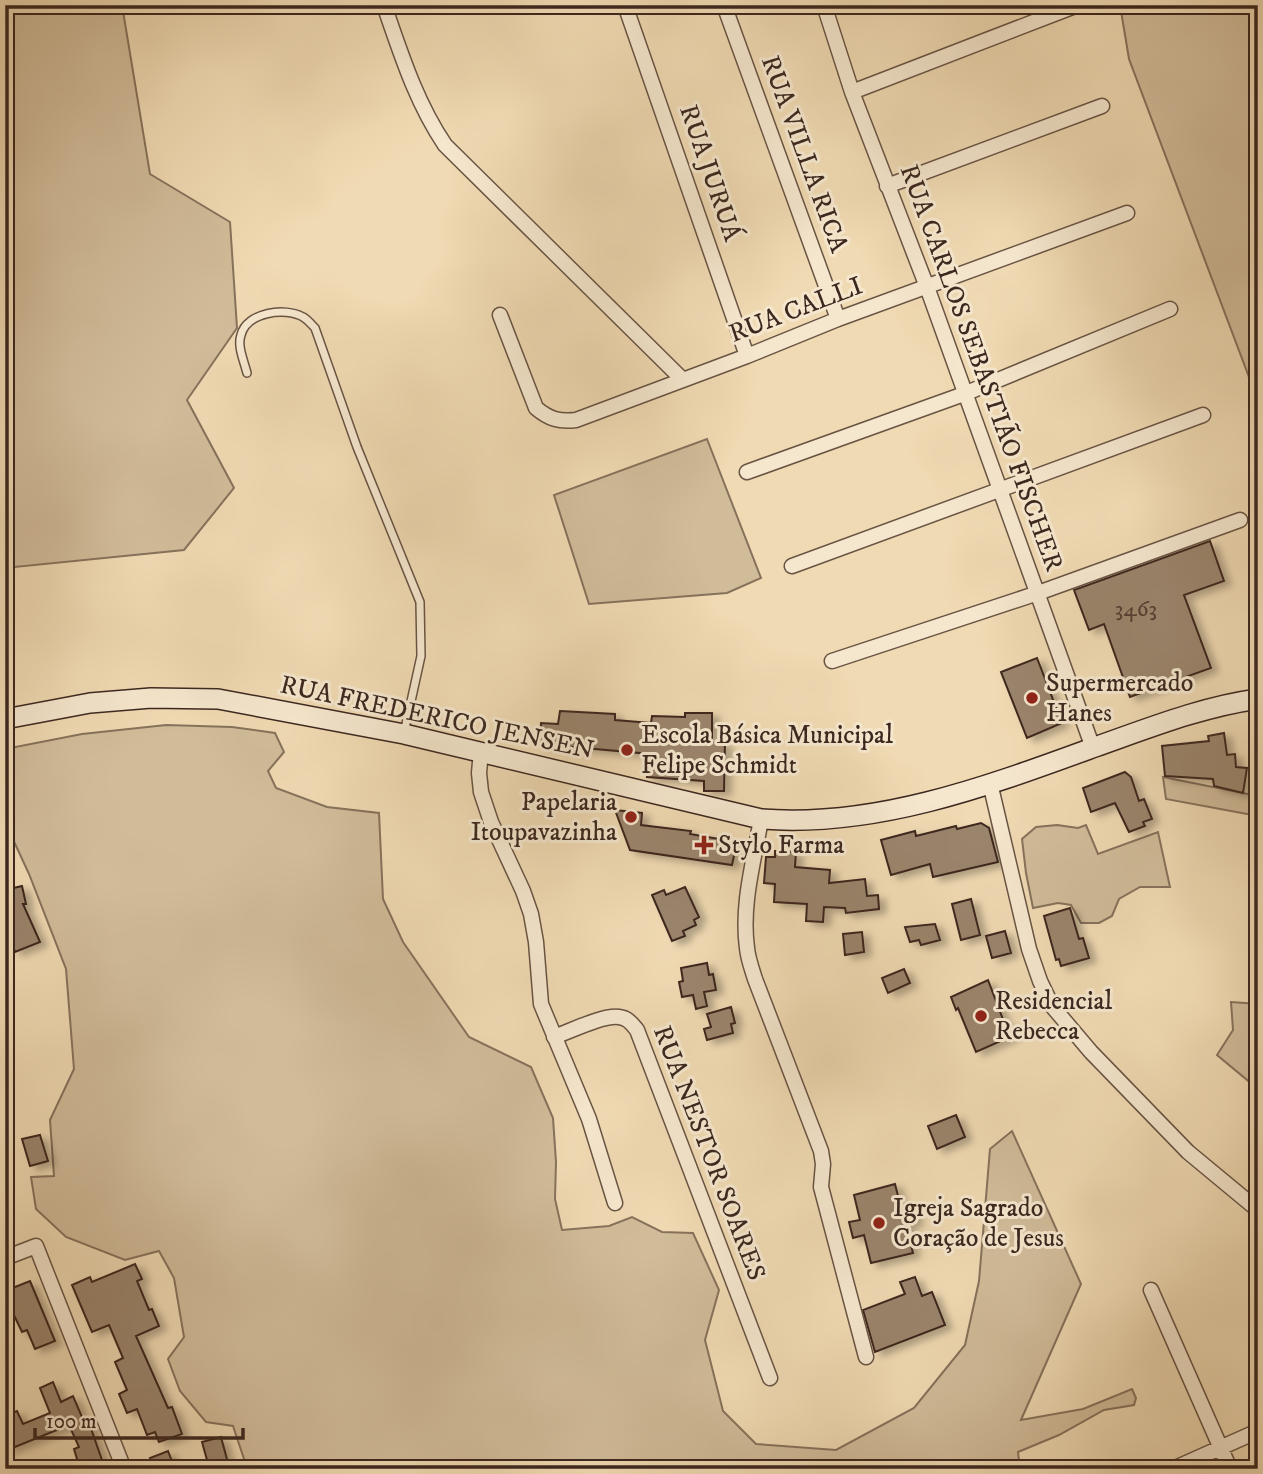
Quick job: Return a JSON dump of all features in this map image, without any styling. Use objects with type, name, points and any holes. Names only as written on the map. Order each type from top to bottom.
[{"type":"main road","name":"RUA FREDERICO JENSEN","points":[[5,719],[90,703],[203,697],[404,734],[761,819],[795,821],[870,815],[914,805],[990,783],[1194,712],[1258,699]]},
{"type":"street","points":[[384,5],[414,89],[428,120],[445,145],[683,380]]},
{"type":"street","name":"RUA JURUÁ","points":[[625,5],[747,356]]},
{"type":"street","name":"RUA VILLA RICA","points":[[724,5],[838,319]]},
{"type":"street","name":"RUA CARLOS SEBASTIÃO FISCHER","points":[[824,5],[852,92],[927,287],[1093,748]]},
{"type":"street","points":[[852,92],[1075,6]]},
{"type":"street","points":[[887,186],[1102,106]]},
{"type":"street","name":"RUA CALLI","points":[[500,315],[536,408],[547,417],[563,422],[576,421],[838,319],[1127,213]]},
{"type":"street","points":[[747,472],[964,394],[1170,309]]},
{"type":"street","points":[[792,566],[1203,415]]},
{"type":"street","points":[[832,661],[1038,593],[1240,520]]},
{"type":"street","points":[[481,751],[481,792],[491,822],[531,914],[541,1004],[589,1119],[615,1203]]},
{"type":"street","points":[[990,783],[1029,949],[1052,1006],[1091,1052],[1188,1152],[1258,1209]]},
{"type":"street","points":[[761,819],[748,897],[745,928],[747,951],[755,979],[821,1151],[821,1187],[866,1357]]},
{"type":"street","name":"RUA NESTOR SOARES","points":[[554,1037],[608,1018],[620,1017],[628,1020],[637,1030],[770,1378]]},
{"type":"street","points":[[5,1258],[36,1246],[124,1469]]},
{"type":"street","points":[[1151,1290],[1230,1469]]},
{"type":"street","points":[[1173,1469],[1258,1432]]},
{"type":"lane","points":[[247,373],[240,348],[241,334],[250,322],[271,311],[302,316],[315,328],[357,447],[420,602],[421,656],[404,734]]},
{"type":"shaded area","points":[[5,5],[122,5],[150,174],[230,222],[237,328],[187,400],[234,488],[184,550],[5,568]]},
{"type":"shaded area","points":[[1120,5],[1258,5],[1258,401],[1129,59]]},
{"type":"shaded area","points":[[707,439],[761,578],[727,593],[589,604],[554,495]]},
{"type":"shaded area","points":[[166,725],[232,727],[275,733],[284,752],[268,771],[276,788],[327,807],[379,813],[383,899],[403,942],[469,1037],[531,1067],[553,1118],[555,1199],[562,1230],[609,1226],[632,1217],[662,1232],[693,1233],[719,1290],[705,1340],[723,1411],[756,1444],[836,1450],[914,1408],[965,1345],[979,1281],[990,1149],[1012,1131],[1081,1284],[1021,1420],[1083,1409],[1132,1389],[1136,1398],[1134,1405],[1104,1410],[1059,1435],[1018,1452],[1020,1469],[253,1469],[244,1459],[233,1426],[206,1422],[180,1391],[168,1359],[184,1337],[174,1278],[159,1251],[125,1260],[66,1237],[36,1209],[31,1177],[54,1176],[50,1120],[74,1069],[66,969],[29,874],[5,822],[5,749],[82,734]]},
{"type":"shaded area","points":[[1163,777],[1258,796],[1258,816],[1166,799]]},
{"type":"shaded area","points":[[1057,825],[1078,828],[1086,825],[1098,854],[1158,832],[1170,887],[1140,887],[1119,899],[1112,916],[1099,923],[1081,923],[1071,905],[1058,903],[1033,908],[1022,839],[1036,827]]},
{"type":"shaded area","points":[[1231,1002],[1258,1004],[1258,1089],[1217,1055],[1233,1030]]},
{"type":"building","points":[[1210,541],[1224,581],[1184,595],[1211,668],[1130,697],[1104,624],[1089,630],[1074,590]]},
{"type":"building","name":"Supermercado Hanes","points":[[1037,658],[1062,723],[1027,738],[1001,672]]},
{"type":"building","name":"Escola Básica Municipal Felipe Schmidt","points":[[560,711],[615,714],[615,720],[651,723],[652,716],[685,717],[685,713],[712,713],[712,742],[725,742],[724,791],[704,791],[704,781],[647,777],[650,754],[540,744],[541,723],[558,724]]},
{"type":"building","points":[[1224,733],[1227,755],[1235,754],[1236,767],[1247,768],[1243,793],[1214,786],[1213,779],[1165,776],[1162,746],[1209,741],[1208,736]]},
{"type":"building","points":[[1125,772],[1131,777],[1139,801],[1144,799],[1152,819],[1143,822],[1145,826],[1129,832],[1115,803],[1091,812],[1083,788]]},
{"type":"building","points":[[615,810],[642,813],[641,825],[691,831],[690,834],[737,842],[732,865],[630,850]]},
{"type":"building","points":[[981,823],[989,828],[998,862],[933,877],[930,864],[891,875],[881,840],[915,831],[916,836]]},
{"type":"building","points":[[775,851],[796,852],[795,867],[830,870],[829,883],[865,879],[867,896],[878,895],[879,909],[846,913],[845,908],[824,907],[823,922],[806,921],[807,904],[774,902],[775,884],[764,883],[766,857],[775,857]]},
{"type":"building","points":[[22,886],[26,904],[23,904],[40,942],[15,952],[5,929],[5,890]]},
{"type":"building","points":[[685,887],[699,917],[694,920],[696,925],[683,931],[685,936],[672,941],[652,895],[664,890],[666,895]]},
{"type":"building","points":[[971,899],[980,935],[961,940],[952,904]]},
{"type":"building","points":[[1070,908],[1079,939],[1083,938],[1089,958],[1061,966],[1059,959],[1056,960],[1044,916]]},
{"type":"building","points":[[935,924],[940,940],[921,945],[919,940],[910,942],[905,927]]},
{"type":"building","points":[[1005,931],[1011,953],[992,958],[986,936]]},
{"type":"building","points":[[862,932],[864,952],[845,955],[843,934]]},
{"type":"building","points":[[707,963],[709,975],[713,974],[716,990],[704,992],[707,1006],[696,1009],[693,995],[682,997],[679,982],[683,981],[681,968]]},
{"type":"building","points":[[904,969],[910,983],[888,993],[882,978]]},
{"type":"building","name":"Residencial Rebecca","points":[[988,980],[1012,1036],[976,1052],[951,997]]},
{"type":"building","points":[[731,1007],[735,1023],[731,1024],[733,1033],[707,1040],[704,1029],[711,1027],[707,1014]]},
{"type":"building","points":[[956,1115],[965,1137],[937,1149],[928,1126]]},
{"type":"building","points":[[40,1135],[48,1161],[30,1166],[22,1139]]},
{"type":"building","name":"Igreja Sagrado Coração de Jesus","points":[[895,1184],[901,1208],[912,1206],[916,1222],[906,1224],[913,1253],[871,1263],[864,1235],[853,1238],[849,1222],[860,1220],[854,1195]]},
{"type":"building","points":[[135,1264],[142,1279],[137,1281],[159,1326],[136,1336],[168,1408],[172,1407],[182,1434],[159,1442],[155,1432],[147,1435],[137,1409],[127,1413],[119,1394],[127,1390],[115,1362],[123,1358],[109,1325],[92,1332],[72,1285],[90,1277],[92,1282]]},
{"type":"building","points":[[915,1277],[922,1296],[932,1292],[945,1325],[875,1352],[863,1310],[905,1294],[900,1282]]},
{"type":"building","points":[[30,1281],[55,1341],[35,1349],[27,1330],[22,1332],[12,1311],[5,1314],[5,1291]]},
{"type":"building","points":[[53,1382],[61,1402],[73,1396],[84,1422],[88,1420],[103,1463],[99,1464],[101,1469],[80,1469],[74,1449],[79,1447],[69,1425],[5,1451],[5,1416],[17,1411],[23,1424],[50,1413],[40,1388]]},
{"type":"building","points":[[221,1437],[228,1463],[209,1467],[202,1442]]},
{"type":"building","points":[[168,1451],[175,1469],[155,1469],[150,1458]]},
{"type":"place","name":"Supermercado Hanes","points":[[1032,698]]},
{"type":"place","name":"Escola Básica Municipal Felipe Schmidt","points":[[627,750]]},
{"type":"place","name":"Papelaria Itoupavazinha","points":[[631,817]]},
{"type":"place","name":"Stylo Farma","points":[[704,845]]},
{"type":"place","name":"Residencial Rebecca","points":[[981,1016]]},
{"type":"place","name":"Igreja Sagrado Coração de Jesus","points":[[879,1223]]}]
